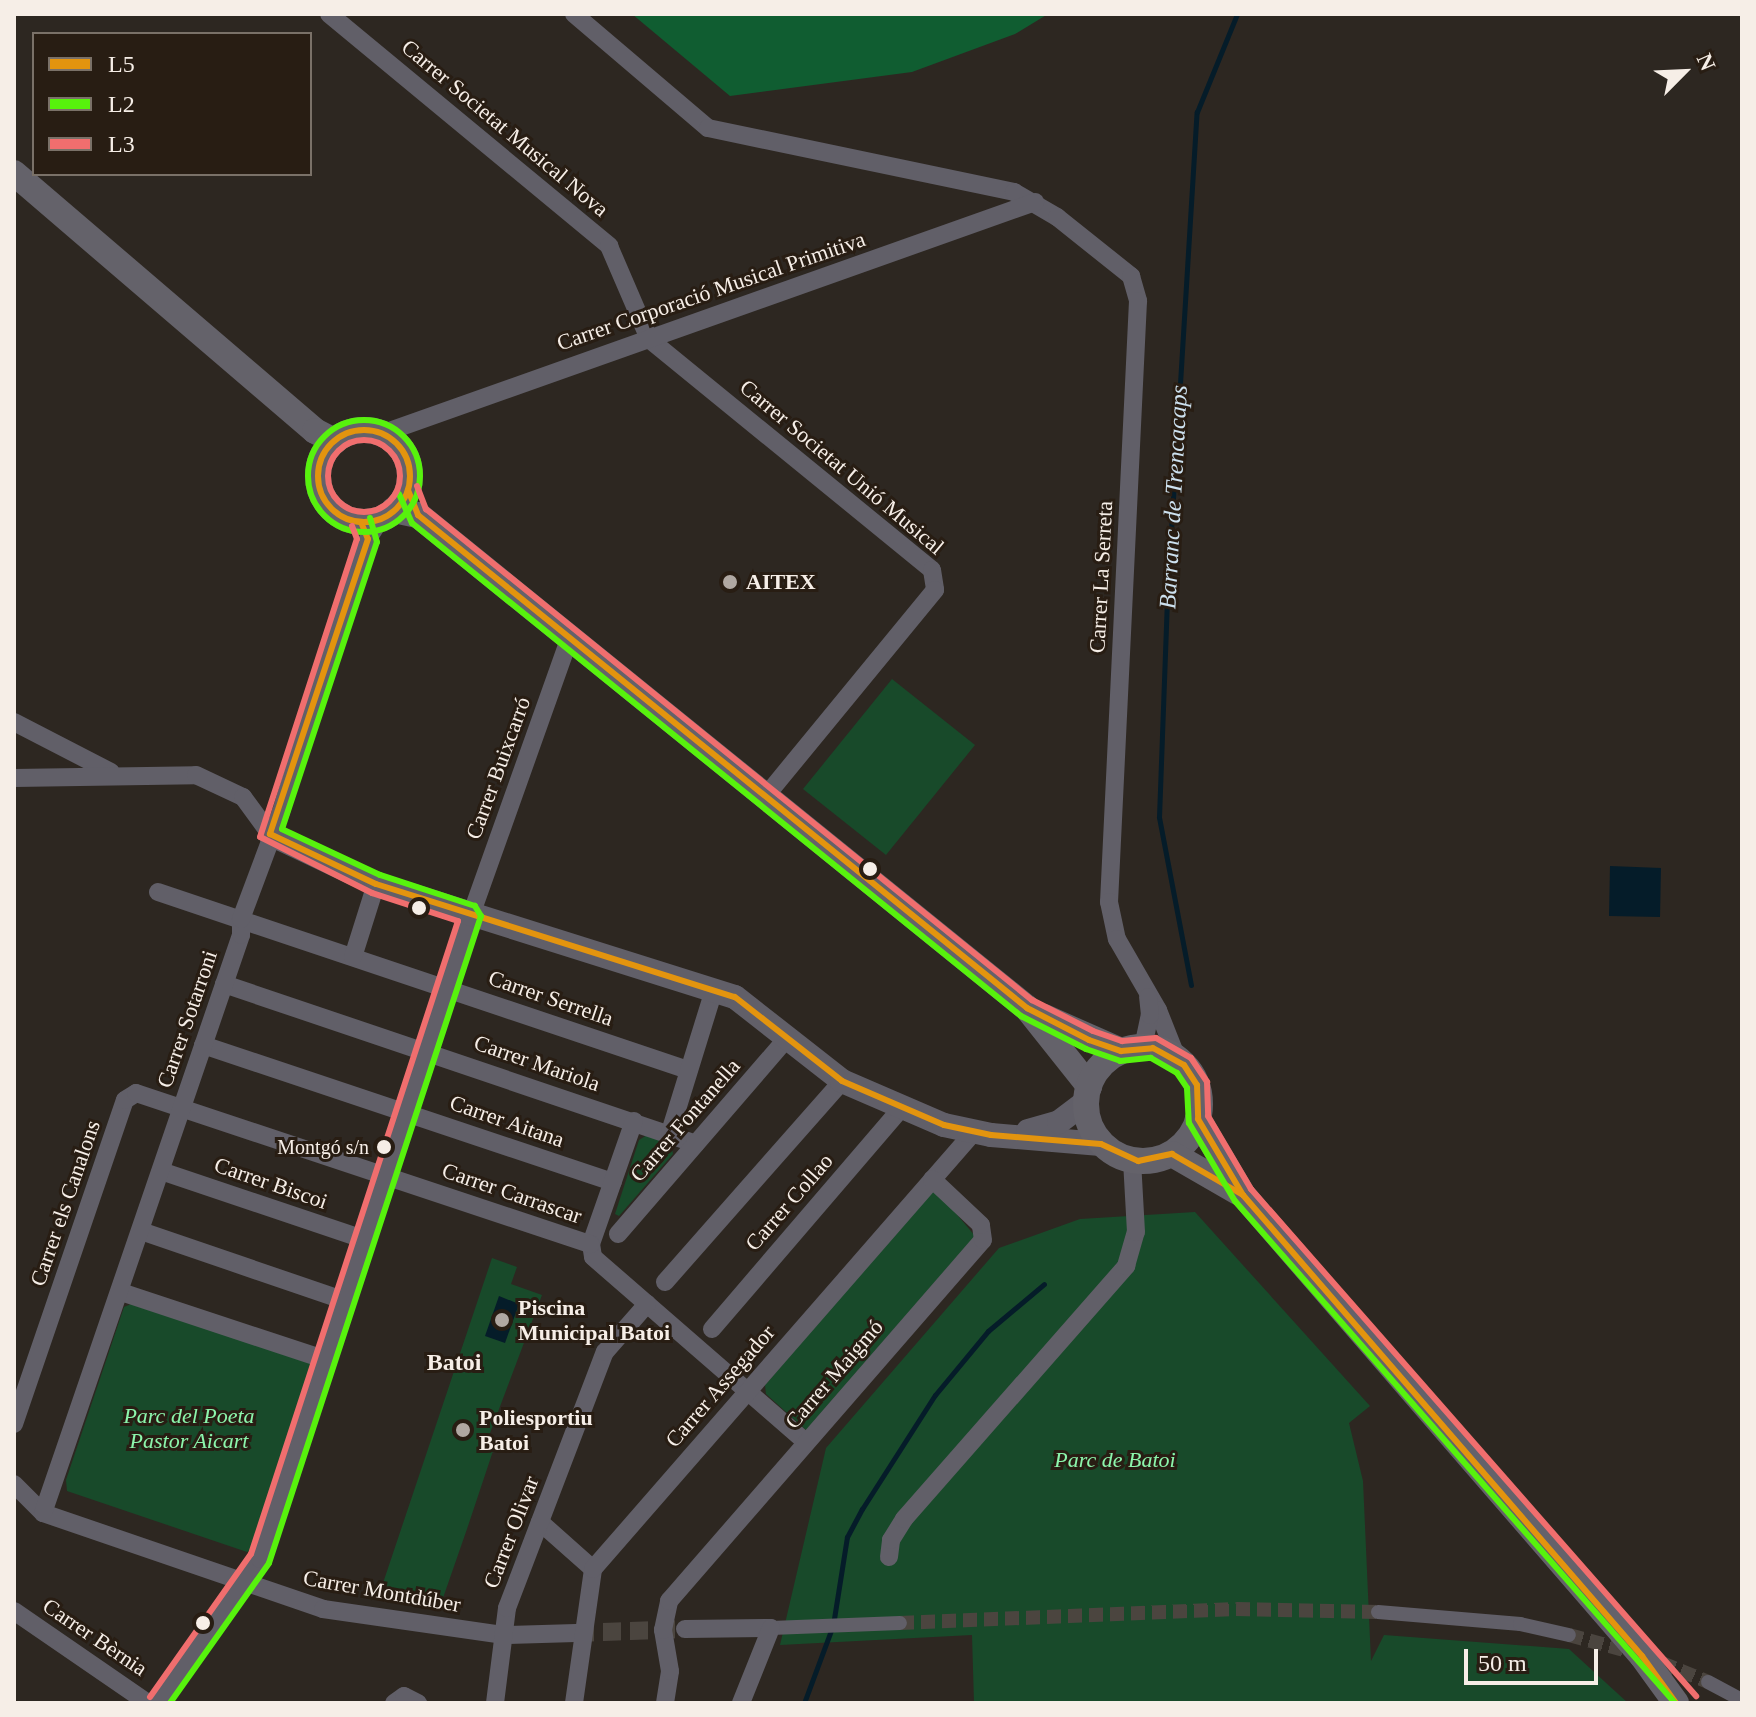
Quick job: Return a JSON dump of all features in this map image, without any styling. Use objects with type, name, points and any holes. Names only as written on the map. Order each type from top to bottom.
[{"type":"main road","points":[[14,173],[324,443]]},
{"type":"main road","points":[[324,443],[358,431],[395,436],[410,475],[388,516]]},
{"type":"main road","points":[[324,443],[318,470],[324,499],[346,519],[388,516],[570,637],[1027,1008],[1087,1094],[1091,1129],[1101,1144],[1132,1161],[1172,1154],[1243,1195]]},
{"type":"main road","points":[[1027,1008],[1132,1049],[1177,1058],[1197,1085],[1198,1119],[1243,1195],[1642,1656],[1688,1703]]},
{"type":"main road","points":[[1087,1094],[1097,1070],[1132,1049]]},
{"type":"main road","points":[[1172,1154],[1198,1119]]},
{"type":"main road","points":[[1642,1656],[1676,1703]]},
{"type":"street","name":"Carrer Societat Musical Nova","points":[[329,14],[609,246],[649,339]]},
{"type":"street","points":[[574,14],[708,128],[1014,192],[1035,202]]},
{"type":"street","name":"Carrer Corporació Musical Primitiva","points":[[395,436],[649,339],[1035,202]]},
{"type":"street","name":"Carrer La Serreta","points":[[1035,202],[1131,276],[1137,288],[1109,902],[1117,939],[1177,1058]]},
{"type":"street","name":"Carrer Societat Unió Musical","points":[[649,339],[937,580],[935,590],[766,796]]},
{"type":"street","name":"Carrer Sotarroni","points":[[43,1513],[241,935],[241,919],[270,834],[388,516]]},
{"type":"street","name":"Carrer Buixcarró","points":[[158,1703],[260,1559],[429,1052],[471,915],[570,637]]},
{"type":"street","points":[[14,722],[117,775]]},
{"type":"street","points":[[14,778],[184,774],[224,785],[243,797],[270,834],[376,884],[742,1001],[842,1081],[966,1140],[1016,1134],[1059,1122],[1087,1094]]},
{"type":"street","points":[[353,957],[376,884]]},
{"type":"street","name":"Carrer Serrella","points":[[158,892],[688,1070]]},
{"type":"street","name":"Carrer Mariola","points":[[224,984],[670,1132],[696,1144]]},
{"type":"street","points":[[670,1132],[714,990]]},
{"type":"street","name":"Carrer La Serreta","points":[[1132,1049],[1150,1015],[1147,995]]},
{"type":"street","name":"Carrer Fontanella","points":[[618,1234],[788,1037]]},
{"type":"street","name":"Carrer Aitana","points":[[203,1045],[613,1182]]},
{"type":"street","points":[[665,1282],[842,1081]]},
{"type":"street","name":"Carrer els Canalons","points":[[14,1424],[125,1100],[140,1093],[182,1109]]},
{"type":"street","name":"Carrer Collao","points":[[712,1329],[902,1107]]},
{"type":"street","name":"Carrer Carrascar","points":[[182,1109],[591,1244],[593,1257],[806,1442]]},
{"type":"street","name":"Carrer Fontanella","points":[[591,1244],[634,1121]]},
{"type":"street","points":[[1016,1134],[1101,1144]]},
{"type":"street","name":"Carrer Assegador","points":[[593,1569],[966,1140]]},
{"type":"street","points":[[889,1557],[891,1540],[904,1519],[1126,1266],[1136,1232],[1132,1161]]},
{"type":"street","name":"Carrer Biscoi","points":[[161,1171],[366,1240]]},
{"type":"street","name":"Carrer Maigmó","points":[[665,1703],[670,1679],[663,1630],[667,1605],[983,1240],[981,1225],[932,1179]]},
{"type":"street","points":[[141,1231],[346,1301]]},
{"type":"street","points":[[121,1292],[327,1360]]},
{"type":"street","name":"Carrer Olivar","points":[[495,1703],[503,1621],[540,1522],[605,1352],[647,1304]]},
{"type":"street","name":"Carrer Montdúber","points":[[17,1496],[43,1513],[244,1585],[323,1609],[504,1635],[576,1633]]},
{"type":"street","points":[[540,1522],[593,1569],[574,1703]]},
{"type":"street","name":"Carrer Bèrnia","points":[[14,1611],[148,1703]]},
{"type":"street","points":[[1378,1612],[1520,1624],[1569,1635]]},
{"type":"street","points":[[685,1629],[900,1623]]},
{"type":"street","points":[[741,1703],[771,1628]]},
{"type":"street","points":[[1708,1682],[1742,1700]]},
{"type":"street","points":[[396,1700],[411,1697],[418,1703]]},
{"type":"green space","points":[[632,14],[1048,14],[1015,34],[912,72],[730,96]]},
{"type":"green space","points":[[892,679],[975,745],[886,855],[803,789]]},
{"type":"green space","points":[[647,1135],[671,1144],[673,1154],[619,1216],[615,1214],[639,1140]]},
{"type":"green space","points":[[931,1192],[938,1192],[975,1236],[806,1430],[766,1394],[765,1385]]},
{"type":"green space","name":"Parc de Batoi","points":[[1195,1212],[1370,1406],[1349,1423],[1363,1481],[1371,1661],[1384,1635],[1569,1649],[1628,1703],[974,1703],[972,1635],[780,1645],[826,1448],[999,1248],[1080,1219]]},
{"type":"green space","name":"Poliesportiu Batoi","points":[[492,1258],[517,1267],[511,1284],[542,1295],[487,1441],[495,1445],[467,1529],[443,1598],[382,1586]]},
{"type":"green space","name":"Parc del Poeta Pastor Aicart","points":[[131,1304],[312,1363],[314,1369],[254,1548],[247,1552],[67,1491],[66,1480],[124,1307]]},
{"type":"water","points":[[1610,866],[1661,868],[1660,917],[1609,916]]},
{"type":"water","name":"Piscina Municipal Batoi","points":[[499,1296],[519,1304],[505,1343],[485,1336]]},
{"type":"waterway","name":"Barranc de Trencacaps","points":[[1191,985],[1159,817],[1167,596],[1197,112],[1237,14]]},
{"type":"waterway","name":"Barranc de Trencacaps","points":[[804,1703],[833,1625],[847,1537],[862,1509],[935,1395],[988,1331],[1044,1284]]},
{"type":"tunnel","points":[[900,1623],[1236,1609],[1378,1612]]},
{"type":"tunnel","points":[[576,1633],[685,1629]]},
{"type":"tunnel","points":[[1569,1635],[1642,1655],[1708,1682]]},
{"type":"transit line","name":"L2","points":[[364,420],[385,425],[403,437],[415,455],[420,476],[415,497],[403,515],[385,527],[364,532],[343,527],[325,515],[313,497],[308,476],[313,455],[325,437],[343,425],[364,420]]},
{"type":"transit line","name":"L5","points":[[364,430],[381,434],[396,444],[406,459],[410,476],[406,493],[396,508],[381,518],[364,522],[347,518],[332,508],[322,493],[318,476],[322,459],[332,444],[347,434],[364,430]]},
{"type":"transit line","name":"L3","points":[[364,440],[384,446],[394,456],[400,476],[394,496],[384,506],[364,512],[344,506],[334,496],[328,476],[334,456],[344,446],[364,440]]},
{"type":"transit line","name":"L3","points":[[417,486],[426,509],[1032,1000],[1093,1031],[1122,1041],[1156,1038],[1191,1058],[1207,1082],[1208,1116],[1251,1189],[1696,1696]]},
{"type":"transit line","name":"L5","points":[[408,490],[418,515],[1027,1008],[1089,1040],[1121,1051],[1153,1048],[1184,1065],[1197,1085],[1198,1119],[1243,1195],[1642,1656],[1676,1703]]},
{"type":"transit line","name":"L2","points":[[399,494],[412,523],[1021,1016],[1086,1049],[1120,1061],[1151,1058],[1177,1073],[1187,1088],[1189,1123],[1235,1201],[1675,1703]]},
{"type":"transit line","name":"L2","points":[[170,1703],[269,1563],[481,916],[475,906],[380,875],[282,829],[377,542],[370,518]]},
{"type":"transit line","name":"L5","points":[[361,522],[368,539],[270,834],[376,884],[735,997],[842,1081],[944,1125],[991,1135],[1101,1144],[1138,1161],[1172,1154],[1243,1195]]},
{"type":"transit line","name":"L3","points":[[150,1697],[251,1554],[458,921],[372,893],[260,837],[357,539],[352,526]]},
{"type":"place","name":"AITEX","points":[[730,582]]},
{"type":"place","name":"Montgó s/n","points":[[384,1147]]},
{"type":"place","name":"Piscina Municipal Batoi","points":[[502,1320]]},
{"type":"place","name":"Poliesportiu Batoi","points":[[463,1430]]},
{"type":"district","name":"Batoi","points":[[454,1363]]}]
